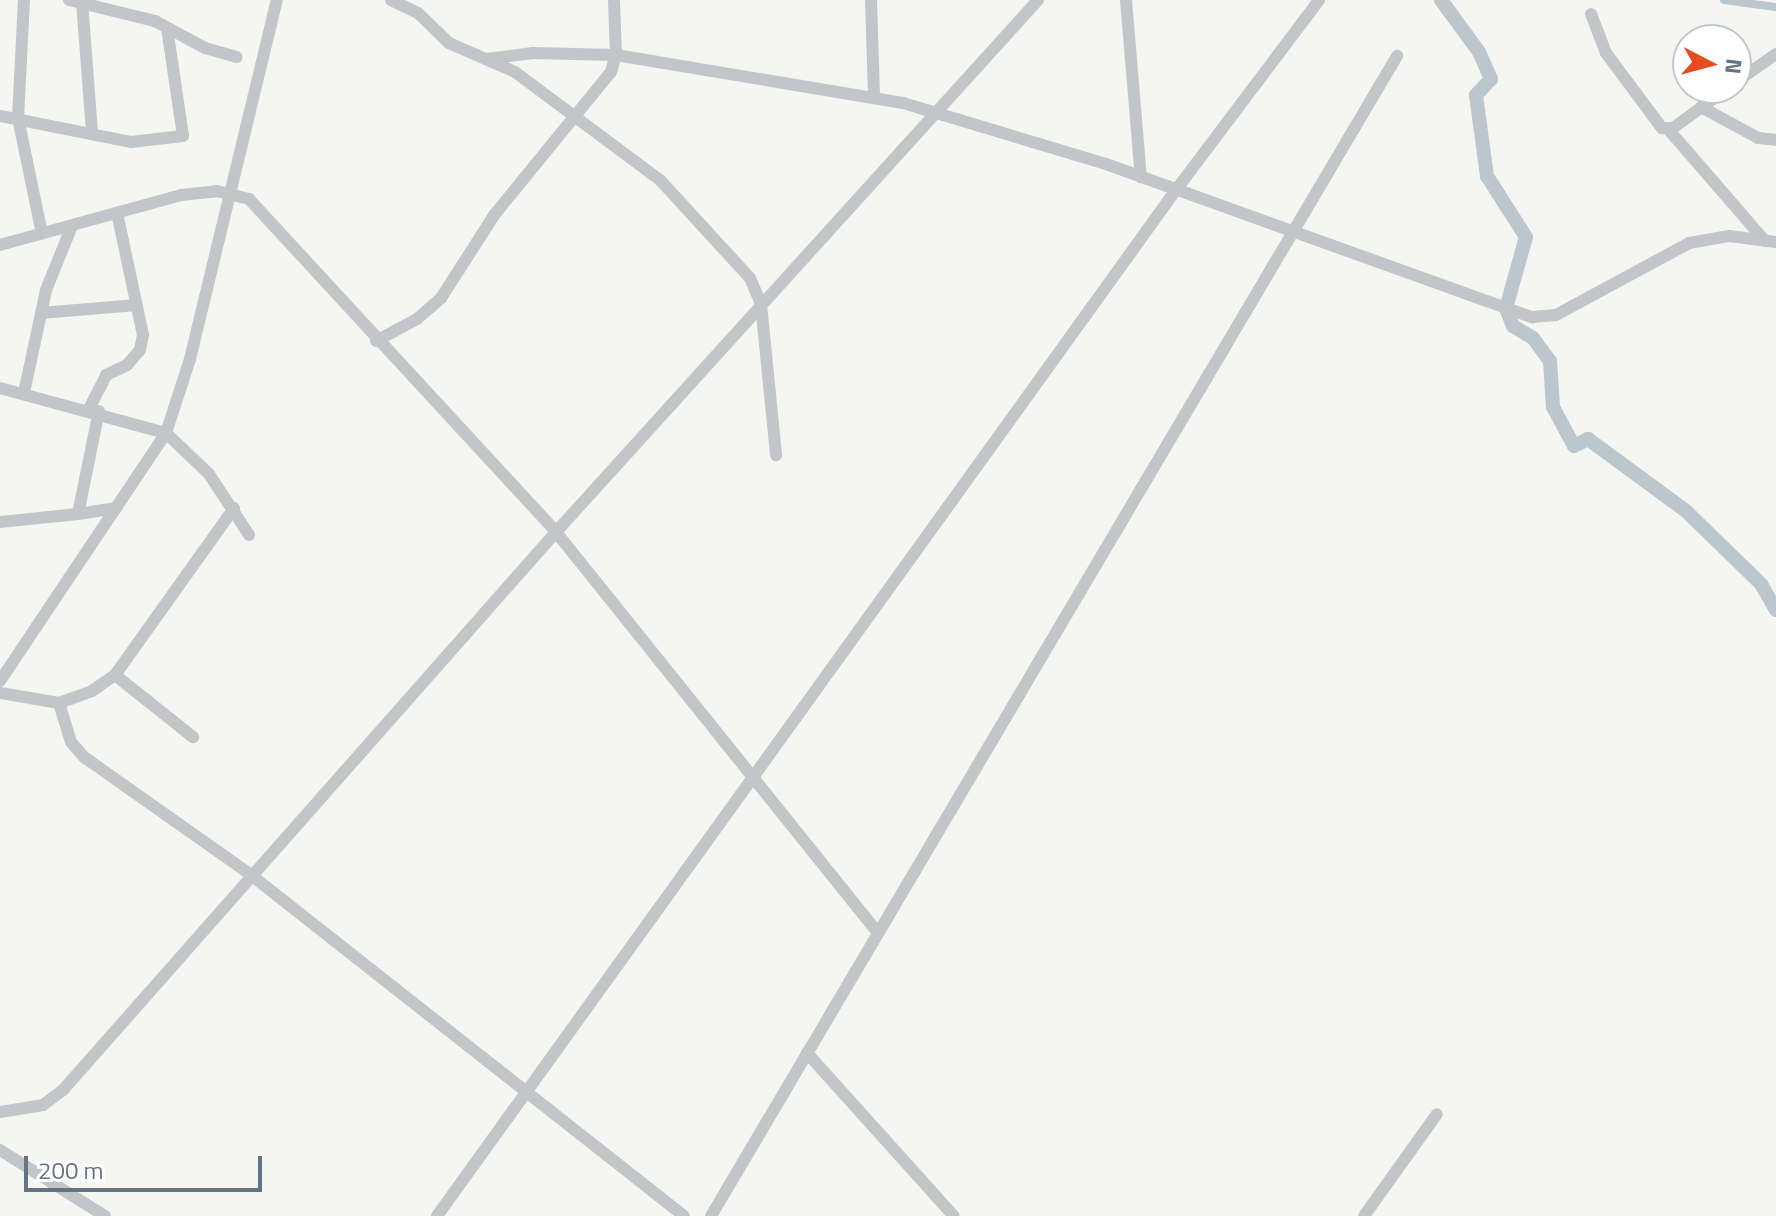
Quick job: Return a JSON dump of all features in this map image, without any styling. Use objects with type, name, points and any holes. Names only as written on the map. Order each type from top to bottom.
[{"type":"street","points":[[24,0],[18,118],[42,234]]},
{"type":"street","points":[[0,681],[166,433],[190,359],[277,0]]},
{"type":"street","points":[[391,0],[418,13],[449,43],[515,72],[661,181],[750,278],[761,304],[776,455]]},
{"type":"street","points":[[376,341],[417,319],[441,298],[495,214],[611,72],[616,55],[614,0]]},
{"type":"street","points":[[871,0],[874,97]]},
{"type":"street","points":[[0,1112],[43,1105],[63,1090],[556,532],[1038,0]]},
{"type":"street","points":[[1126,0],[1141,177]]},
{"type":"street","points":[[437,1216],[1176,190],[1319,0]]},
{"type":"street","points":[[92,131],[76,1],[167,28],[205,48],[237,57]]},
{"type":"street","points":[[1591,14],[1606,53],[1668,129],[1770,242]]},
{"type":"street","points":[[0,116],[92,131],[131,142],[183,136],[167,28]]},
{"type":"street","points":[[486,59],[533,53],[616,55],[874,97],[1141,177],[1532,317],[1556,315],[1689,243],[1729,236],[1770,242]]},
{"type":"street","points":[[1752,71],[1776,54]]},
{"type":"street","points":[[711,1216],[1397,56]]},
{"type":"street","points":[[1668,129],[1705,104]]},
{"type":"street","points":[[1701,107],[1775,143]]},
{"type":"street","points":[[0,245],[181,195],[230,193],[249,199],[268,215],[376,341],[556,532],[878,933]]},
{"type":"street","points":[[78,514],[94,410],[106,375],[127,365],[140,350],[143,335],[117,213]]},
{"type":"street","points":[[24,393],[41,313],[72,226]]},
{"type":"street","points":[[41,313],[137,305]]},
{"type":"street","points":[[0,388],[94,410],[166,433],[234,508],[249,535]]},
{"type":"street","points":[[0,522],[117,508]]},
{"type":"street","points":[[0,693],[59,703],[92,691],[115,675],[234,508]]},
{"type":"street","points":[[115,675],[193,737]]},
{"type":"street","points":[[59,703],[71,742],[84,757],[251,875],[684,1216]]},
{"type":"street","points":[[807,1053],[954,1216]]},
{"type":"street","points":[[1364,1216],[1437,1114]]},
{"type":"street","points":[[0,1150],[105,1216]]},
{"type":"waterway","points":[[1441,0],[1479,52],[1491,79],[1476,95],[1487,176],[1526,237],[1506,308],[1513,326],[1533,338],[1550,361],[1553,407],[1574,446],[1588,439],[1686,511],[1761,584],[1776,610]]},
{"type":"waterway","points":[[1724,0],[1776,7]]}]
